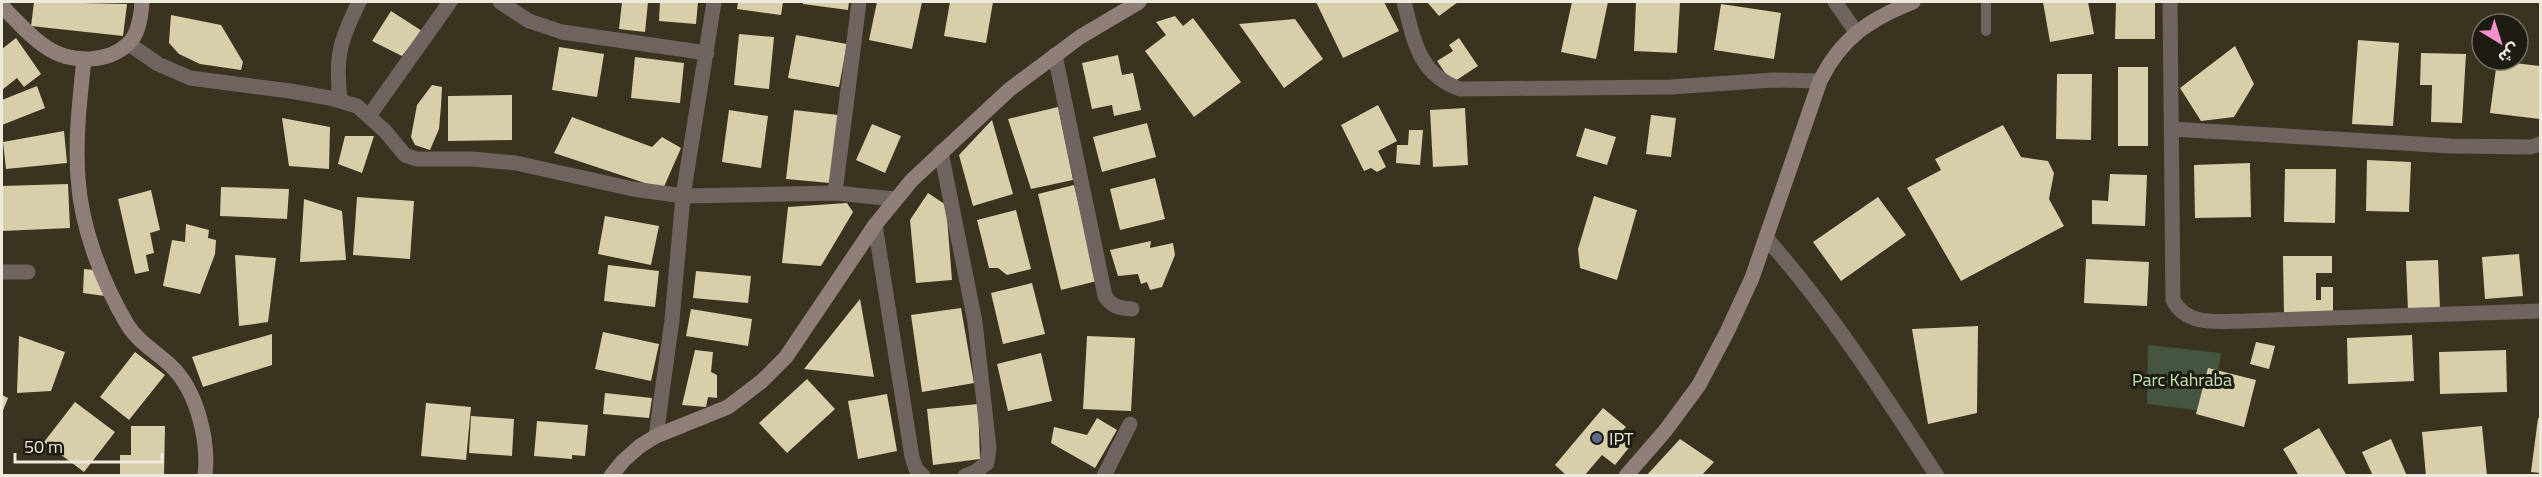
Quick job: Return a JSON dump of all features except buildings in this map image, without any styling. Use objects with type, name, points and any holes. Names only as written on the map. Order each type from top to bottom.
[{"type":"street","points":[[2,6],[49,49],[72,58],[84,59],[115,52],[129,44],[141,17],[142,2]]},
{"type":"street","points":[[340,100],[337,70],[340,49],[359,2]]},
{"type":"street","points":[[369,116],[450,2]]},
{"type":"street","points":[[500,2],[530,21],[562,32],[707,53]]},
{"type":"street","points":[[656,436],[672,320],[683,196],[714,2]]},
{"type":"street","points":[[835,194],[859,2]]},
{"type":"street","points":[[611,476],[640,446],[656,436],[728,407],[770,373],[801,338],[875,225],[895,199],[941,152],[1010,89],[1055,55],[1139,2]]},
{"type":"street","points":[[1404,2],[1423,62],[1435,77],[1445,84],[1460,89],[1671,87],[1773,80],[1820,81]]},
{"type":"street","points":[[1835,2],[1856,32]]},
{"type":"street","points":[[1626,476],[1665,431],[1699,385],[1752,278],[1820,81],[1831,58],[1856,32],[1913,2]]},
{"type":"street","points":[[2170,2],[2173,300],[2184,315],[2204,321],[2245,321],[2541,311]]},
{"type":"street","points":[[129,44],[158,64],[190,78],[290,91],[340,100],[357,106],[405,155],[416,159],[472,159],[516,163],[633,189],[683,196],[835,194],[895,199]]},
{"type":"street","points":[[1055,55],[1105,296],[1109,303],[1118,308],[1132,309]]},
{"type":"street","points":[[84,59],[77,136],[78,179],[83,216],[106,282],[128,326],[171,366],[186,384],[198,416],[203,442],[205,476]]},
{"type":"street","points":[[2172,129],[2451,146],[2531,147],[2541,144]]},
{"type":"street","points":[[941,152],[975,322],[988,448],[987,463],[965,476]]},
{"type":"street","points":[[875,225],[912,457],[916,469],[923,476]]},
{"type":"street","points":[[1766,238],[1807,284],[1858,356],[1937,476]]},
{"type":"street","points":[[2,272],[28,272]]},
{"type":"street","points":[[1104,476],[1130,424]]},
{"type":"lane","points":[[1986,2],[1986,31]]},
{"type":"green space","name":"Parc Kahraba","points":[[2148,345],[2221,353],[2212,412],[2147,404]]},
{"type":"place","name":"IPT","points":[[1597,438]]}]
